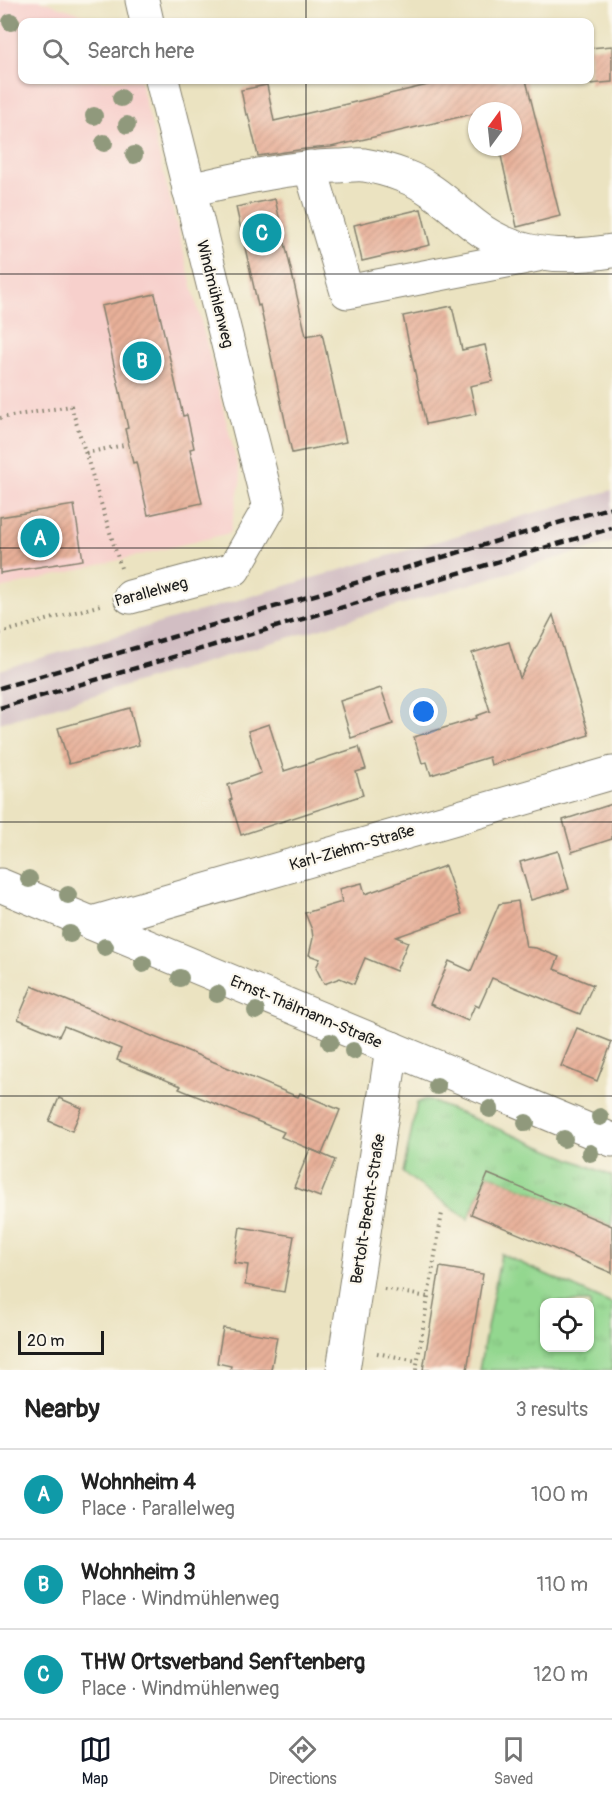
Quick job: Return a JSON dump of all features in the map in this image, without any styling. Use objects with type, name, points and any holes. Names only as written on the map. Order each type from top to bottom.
[{"type":"street","points":[[142,0],[146,18]]},
{"type":"street","name":"Windmühlenweg","points":[[163,84],[269,508]]},
{"type":"street","points":[[189,190],[310,166],[363,165],[405,176],[444,198],[475,226],[501,243],[542,255]]},
{"type":"street","points":[[310,166],[347,292],[542,255],[582,256],[612,251]]},
{"type":"street","name":"Parallelweg","points":[[130,597],[234,569],[269,508]]},
{"type":"street","name":"Karl-Ziehm-Straße","points":[[92,923],[612,773]]},
{"type":"street","name":"Ernst-Thälmann-Straße","points":[[0,885],[612,1140]]},
{"type":"street","name":"Bertolt-Brecht-Straße","points":[[345,1359],[392,1048]]},
{"type":"path","points":[[0,418],[71,406],[130,597]]},
{"type":"path","points":[[86,453],[129,444]]},
{"type":"path","name":"Parallelweg","points":[[0,633],[130,597]]},
{"type":"path","points":[[416,1370],[442,1213]]},
{"type":"path","points":[[356,1284],[428,1297]]},
{"type":"path","points":[[345,1359],[417,1361]]},
{"type":"shaded area","points":[[0,0],[40,0],[93,18],[18,18],[18,84],[141,84],[241,479],[230,533],[0,589]]},
{"type":"shaded area","points":[[612,490],[612,542],[0,723],[0,670]]},
{"type":"green space","points":[[426,1099],[612,1176],[612,1226],[488,1174],[468,1219],[403,1173],[417,1103]]},
{"type":"green space","points":[[501,1254],[612,1304],[612,1370],[479,1370]]},
{"type":"building","points":[[612,46],[612,82],[594,84],[594,48]]},
{"type":"building","points":[[432,84],[527,84],[560,216],[517,227],[501,156],[522,156],[522,102],[468,102],[468,115],[331,147],[258,156],[241,90],[267,85],[274,121]]},
{"type":"building","points":[[275,199],[306,336],[322,333],[346,442],[292,453],[236,207]]},
{"type":"building","points":[[421,209],[430,245],[362,261],[354,225]]},
{"type":"building","points":[[155,294],[183,416],[187,415],[194,448],[190,449],[202,503],[148,515],[136,462],[133,463],[125,429],[128,428],[101,306]]},
{"type":"building","points":[[452,306],[462,350],[485,345],[493,381],[470,386],[476,414],[426,424],[403,316]]},
{"type":"building","points":[[74,505],[83,560],[0,573],[0,517]]},
{"type":"building","points":[[553,615],[589,735],[491,765],[489,757],[431,775],[427,762],[422,763],[414,737],[477,718],[476,716],[490,711],[472,653],[509,642],[520,678]]},
{"type":"building","points":[[381,688],[393,724],[351,738],[340,701]]},
{"type":"building","points":[[130,708],[139,745],[69,764],[58,728]]},
{"type":"building","points":[[269,724],[284,771],[359,747],[366,769],[356,772],[363,795],[241,835],[230,800],[232,799],[228,785],[261,773],[248,731]]},
{"type":"building","points":[[612,804],[612,839],[572,852],[563,820]]},
{"type":"building","points":[[558,851],[569,889],[531,900],[520,862]]},
{"type":"building","points":[[445,866],[462,914],[396,937],[408,942],[396,971],[365,958],[354,984],[340,978],[324,984],[316,968],[320,959],[309,955],[313,938],[305,913],[342,902],[339,889],[362,883],[365,894]]},
{"type":"building","points":[[518,901],[526,947],[536,948],[559,957],[554,969],[593,985],[580,1014],[492,978],[479,1007],[475,1005],[468,1021],[430,1004],[449,961],[471,971],[499,904]]},
{"type":"building","points":[[32,986],[298,1097],[300,1093],[340,1110],[322,1154],[281,1137],[284,1132],[179,1089],[181,1086],[117,1060],[121,1049],[64,1026],[59,1036],[18,1019]]},
{"type":"building","points":[[577,1028],[612,1042],[597,1081],[561,1066]]},
{"type":"building","points":[[59,1098],[82,1108],[72,1131],[49,1121]]},
{"type":"building","points":[[310,1149],[335,1160],[320,1197],[294,1187]]},
{"type":"building","points":[[488,1174],[612,1226],[612,1273],[471,1214]]},
{"type":"building","points":[[240,1227],[294,1236],[284,1292],[245,1285],[248,1265],[234,1263]]},
{"type":"building","points":[[440,1267],[483,1274],[467,1370],[423,1370]]},
{"type":"building","points":[[223,1328],[277,1337],[271,1370],[230,1370],[231,1366],[217,1363]]},
{"type":"railway","points":[[0,688],[612,507]]},
{"type":"railway","points":[[0,708],[612,528]]},
{"type":"place","name":"THW Ortsverband Senftenberg","points":[[262,233]]},
{"type":"place","name":"Wohnheim 3","points":[[142,361]]},
{"type":"place","name":"Wohnheim 4","points":[[40,538]]}]
